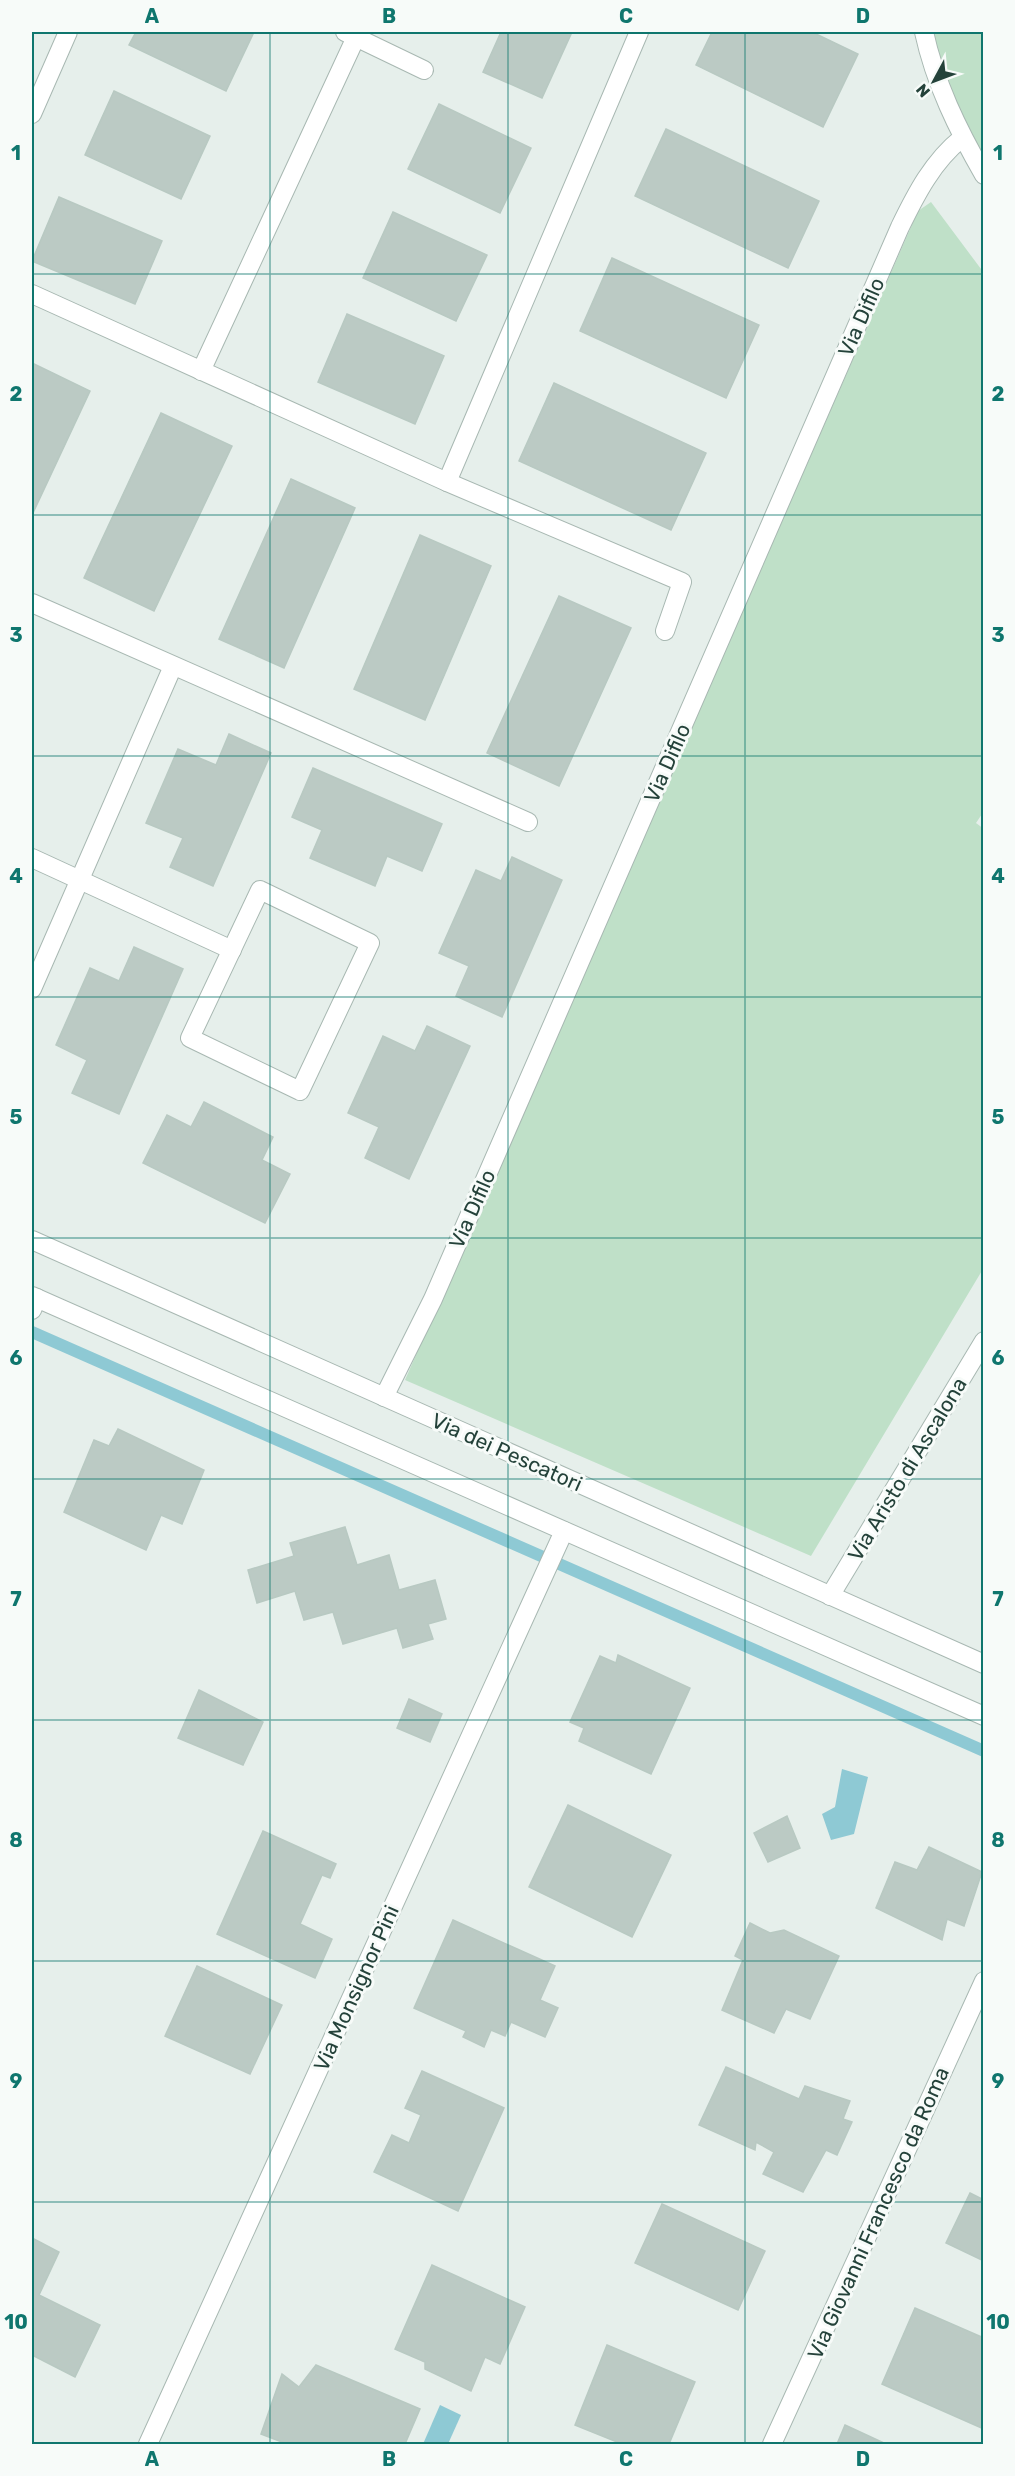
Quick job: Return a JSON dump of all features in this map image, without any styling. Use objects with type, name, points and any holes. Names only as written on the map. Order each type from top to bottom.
[{"type":"street","points":[[32,114],[68,32]]},
{"type":"street","points":[[447,482],[639,32]]},
{"type":"street","points":[[924,32],[942,92],[962,138],[984,175]]},
{"type":"street","points":[[201,371],[350,34],[424,70]]},
{"type":"street","name":"Via Difilo","points":[[384,1397],[433,1299],[900,227],[916,194],[933,169],[962,138]]},
{"type":"street","points":[[32,294],[447,482],[682,582],[664,631]]},
{"type":"street","points":[[32,603],[528,822]]},
{"type":"street","points":[[32,989],[173,666]]},
{"type":"street","points":[[32,858],[232,950]]},
{"type":"street","points":[[261,890],[370,943],[300,1091],[190,1038],[232,950],[261,890]]},
{"type":"street","name":"Via dei Pescatori","points":[[32,1240],[984,1664]]},
{"type":"street","points":[[33,1302],[560,1540],[984,1716]]},
{"type":"street","name":"Via Aristo di Ascalona","points":[[830,1596],[984,1341]]},
{"type":"street","name":"Via Monsignor Pini","points":[[148,2445],[560,1540]]},
{"type":"street","name":"Via Giovanni Francesco da Roma","points":[[772,2445],[984,1981]]},
{"type":"green space","points":[[931,32],[983,32],[983,154],[955,106]]},
{"type":"green space","points":[[931,202],[984,273],[984,811],[976,823],[984,829],[983,1269],[811,1556],[405,1380],[918,211]]},
{"type":"water","points":[[842,1769],[868,1777],[854,1834],[831,1840],[822,1814],[835,1807]]},
{"type":"water","points":[[440,2405],[461,2415],[448,2444],[423,2444]]},
{"type":"building","points":[[136,32],[254,32],[226,91],[129,45]]},
{"type":"building","points":[[501,32],[572,32],[542,98],[483,72]]},
{"type":"building","points":[[712,32],[812,32],[858,54],[823,127],[696,65]]},
{"type":"building","points":[[114,91],[210,136],[181,199],[85,155]]},
{"type":"building","points":[[439,104],[531,148],[500,213],[408,169]]},
{"type":"building","points":[[666,129],[819,201],[788,268],[635,196]]},
{"type":"building","points":[[59,197],[162,241],[135,304],[32,261]]},
{"type":"building","points":[[393,212],[487,255],[456,321],[363,278]]},
{"type":"building","points":[[612,258],[759,325],[726,398],[580,331]]},
{"type":"building","points":[[347,314],[444,356],[415,424],[318,382]]},
{"type":"building","points":[[32,363],[90,391],[32,515]]},
{"type":"building","points":[[554,383],[706,453],[671,530],[519,461]]},
{"type":"building","points":[[161,413],[232,446],[154,611],[84,578]]},
{"type":"building","points":[[291,479],[355,508],[284,668],[219,639]]},
{"type":"building","points":[[420,535],[491,566],[425,720],[354,689]]},
{"type":"building","points":[[559,596],[631,628],[559,786],[487,753]]},
{"type":"building","points":[[229,734],[271,753],[213,886],[170,867],[183,838],[146,823],[178,749],[216,765]]},
{"type":"building","points":[[313,768],[442,824],[422,871],[387,856],[375,886],[310,858],[322,830],[292,817]]},
{"type":"building","points":[[512,857],[562,880],[502,1017],[456,996],[469,966],[439,953],[476,870],[501,881]]},
{"type":"building","points":[[134,947],[183,969],[119,1114],[72,1093],[87,1060],[56,1045],[90,968],[119,981]]},
{"type":"building","points":[[427,1026],[470,1046],[409,1179],[365,1158],[379,1127],[348,1113],[383,1036],[415,1051]]},
{"type":"building","points":[[204,1102],[273,1137],[262,1160],[290,1174],[265,1223],[143,1163],[167,1115],[191,1127]]},
{"type":"building","points":[[118,1429],[204,1470],[182,1524],[161,1515],[146,1550],[64,1512],[94,1440],[109,1446]]},
{"type":"building","points":[[345,1527],[357,1565],[389,1555],[399,1590],[435,1580],[446,1619],[428,1624],[433,1639],[403,1648],[397,1628],[343,1644],[333,1612],[304,1620],[295,1591],[257,1603],[248,1570],[294,1556],[290,1543]]},
{"type":"building","points":[[618,1655],[690,1688],[651,1774],[579,1741],[584,1728],[570,1722],[600,1656],[616,1663]]},
{"type":"building","points":[[199,1690],[263,1722],[243,1765],[178,1738]]},
{"type":"building","points":[[409,1699],[442,1714],[430,1742],[397,1728]]},
{"type":"building","points":[[568,1805],[671,1855],[632,1937],[529,1887]]},
{"type":"building","points":[[787,1816],[800,1848],[768,1862],[754,1833]]},
{"type":"building","points":[[263,1831],[336,1864],[330,1878],[322,1875],[300,1924],[332,1939],[315,1978],[217,1934]]},
{"type":"building","points":[[929,1847],[982,1872],[964,1926],[947,1919],[942,1940],[876,1908],[895,1862],[917,1870]]},
{"type":"building","points":[[453,1920],[555,1966],[540,2000],[558,2008],[545,2037],[511,2022],[505,2036],[491,2030],[484,2047],[463,2037],[466,2031],[414,2008]]},
{"type":"building","points":[[750,1923],[770,1933],[784,1930],[839,1956],[810,2019],[786,2009],[774,2033],[722,2010],[743,1960],[735,1956]]},
{"type":"building","points":[[197,1966],[282,2005],[250,2074],[165,2036]]},
{"type":"building","points":[[726,2067],[799,2099],[805,2086],[850,2101],[843,2119],[852,2122],[837,2155],[826,2150],[803,2192],[763,2174],[774,2152],[756,2142],[755,2150],[699,2125]]},
{"type":"building","points":[[422,2071],[504,2108],[458,2211],[374,2172],[392,2135],[409,2143],[421,2115],[405,2108]]},
{"type":"building","points":[[970,2193],[984,2200],[984,2261],[946,2243]]},
{"type":"building","points":[[662,2204],[765,2251],[738,2310],[635,2263]]},
{"type":"building","points":[[32,2238],[59,2252],[39,2295],[100,2325],[75,2377],[32,2355]]},
{"type":"building","points":[[432,2265],[525,2307],[500,2364],[485,2357],[471,2391],[425,2369],[425,2362],[395,2349]]},
{"type":"building","points":[[915,2308],[984,2338],[984,2429],[882,2384]]},
{"type":"building","points":[[607,2345],[695,2382],[669,2444],[622,2444],[575,2425]]},
{"type":"building","points":[[316,2365],[420,2409],[405,2444],[280,2444],[282,2442],[261,2434],[282,2374],[299,2387]]},
{"type":"building","points":[[845,2425],[886,2444],[837,2444]]},
{"type":"waterway","points":[[32,1332],[984,1751]]}]
